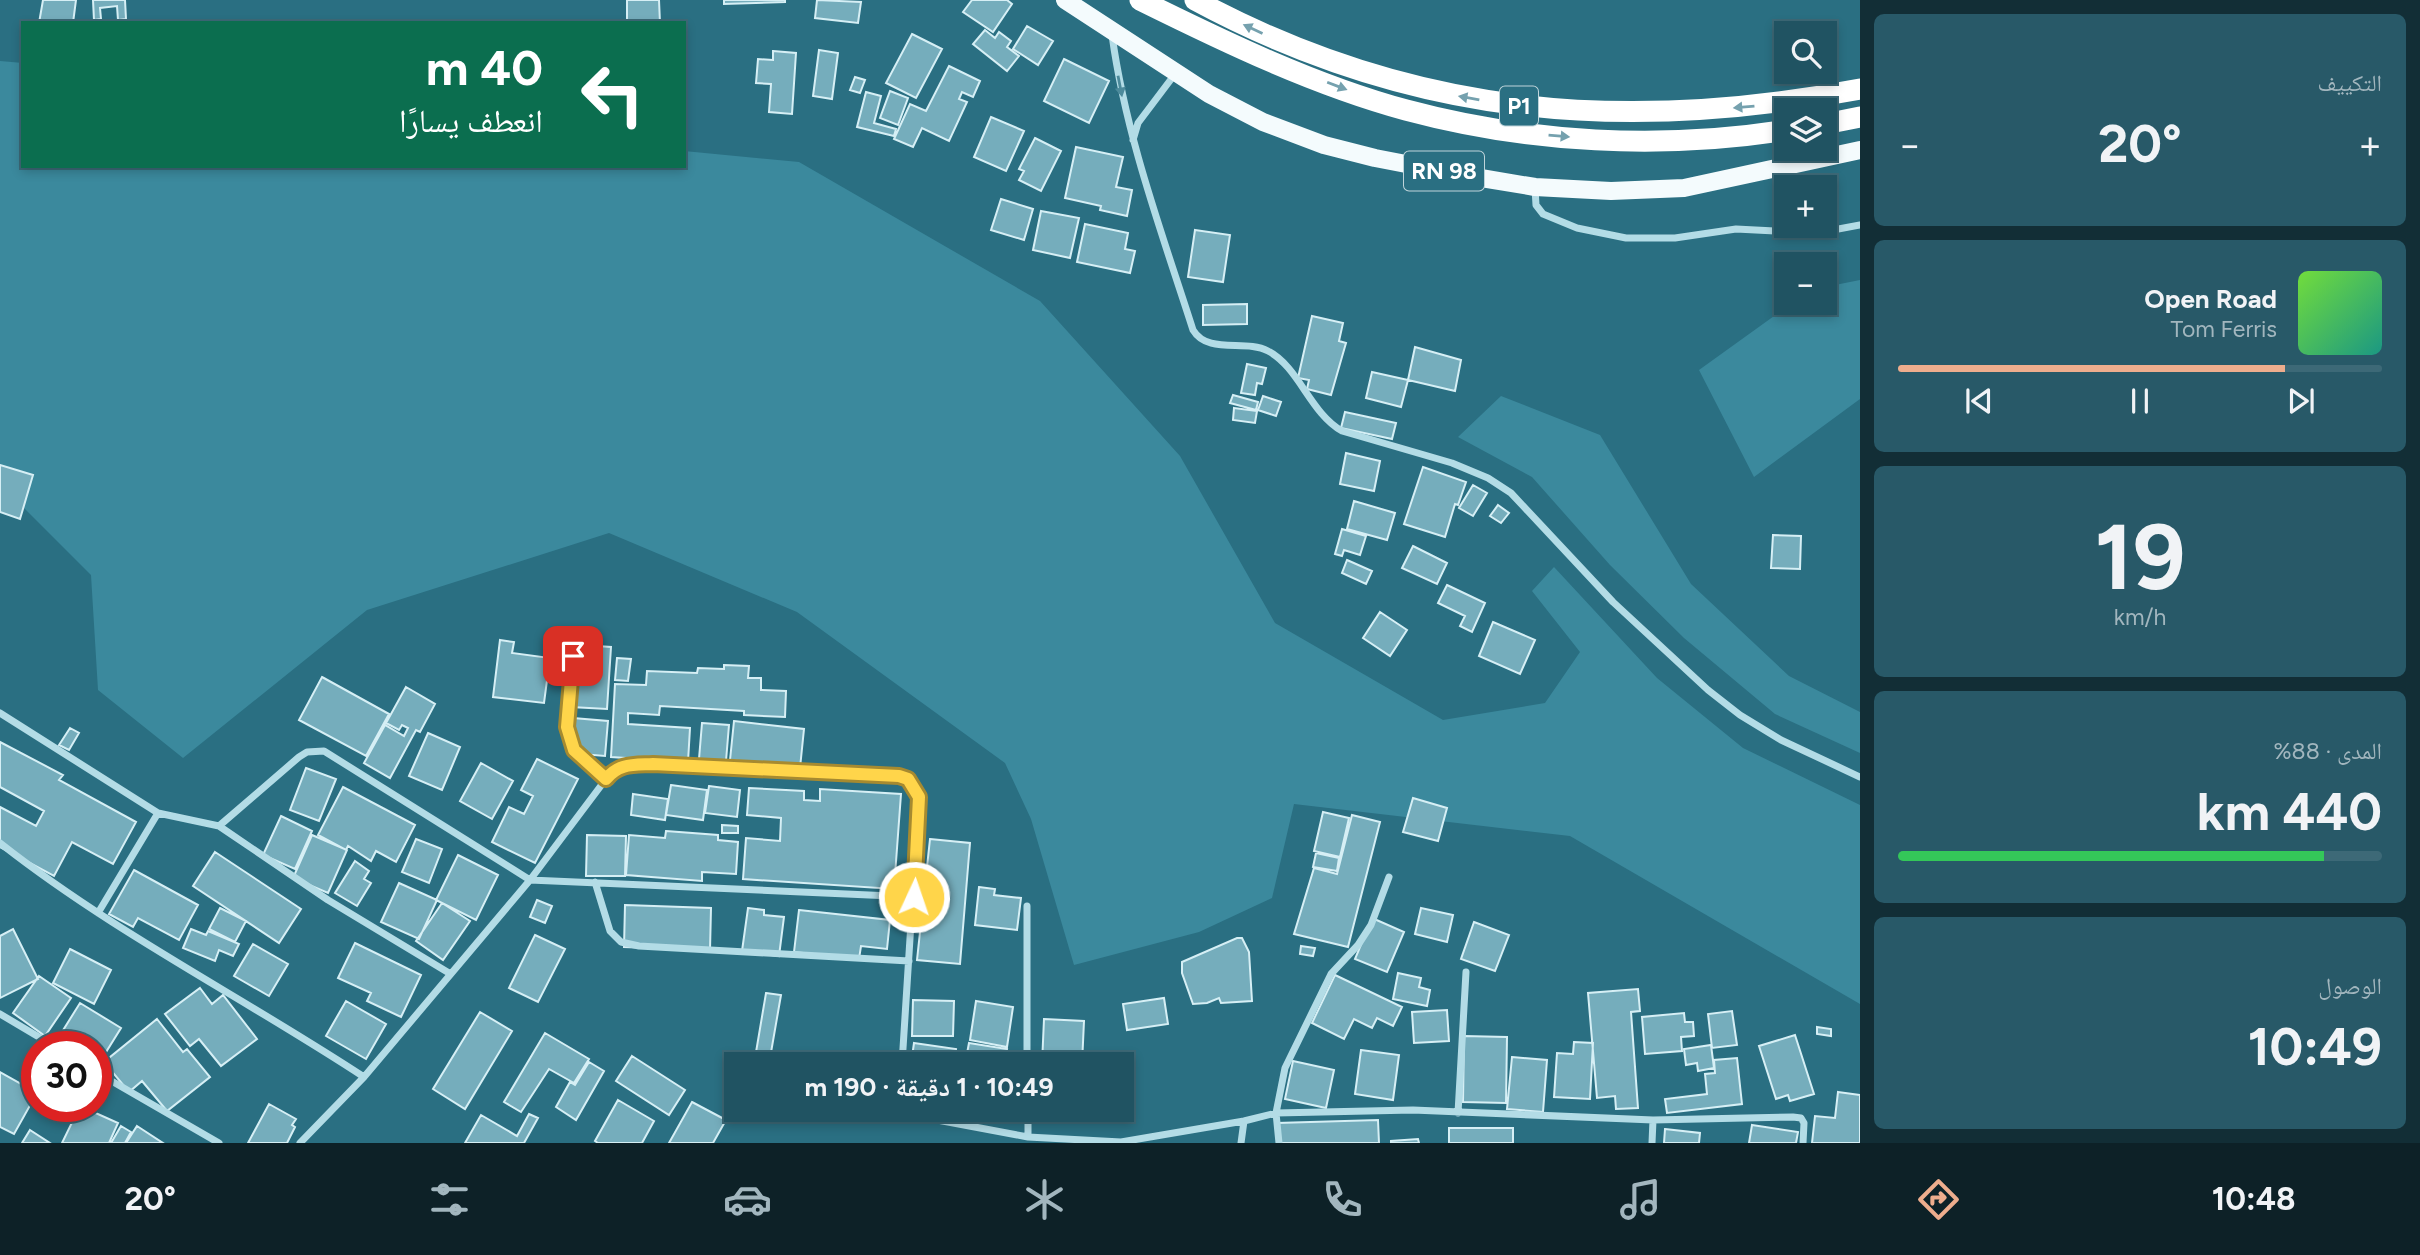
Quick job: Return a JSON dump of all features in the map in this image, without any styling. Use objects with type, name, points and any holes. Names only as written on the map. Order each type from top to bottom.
[{"type":"highway","name":"P1","points":[[1140,0],[1296,71],[1404,109],[1450,120],[1543,135],[1613,140],[1681,140],[1774,131]]},
{"type":"highway","name":"P1","points":[[1195,0],[1277,40],[1334,62],[1415,86],[1507,104],[1597,113],[1670,113],[1754,106],[1860,89]]},
{"type":"highway","points":[[1837,122],[1860,117]]},
{"type":"main road","name":"RN 98","points":[[1065,0],[1176,74],[1244,114],[1324,145],[1375,158],[1535,187],[1611,191],[1684,188],[1860,150]]},
{"type":"street","points":[[1111,31],[1132,140],[1198,338],[1214,344],[1242,344],[1269,351],[1294,377],[1331,425],[1342,431],[1452,463],[1488,478],[1511,493],[1613,602],[1708,691],[1740,715],[1782,740],[1860,777]]},
{"type":"street","points":[[1132,140],[1138,123],[1176,74]]},
{"type":"street","points":[[1535,187],[1536,205],[1548,217],[1577,228],[1626,238],[1675,238],[1745,229],[1817,233],[1860,225]]},
{"type":"street","points":[[573,656],[567,727],[574,750],[606,779]]},
{"type":"street","points":[[0,713],[158,813],[219,827],[328,900],[449,973]]},
{"type":"street","points":[[219,827],[299,757],[307,752],[324,751],[530,880],[914,897]]},
{"type":"street","points":[[300,1143],[364,1077],[530,880],[613,770],[622,765],[653,764],[899,776],[908,779],[919,797],[903,1052]]},
{"type":"street","points":[[98,913],[158,813]]},
{"type":"street","points":[[0,843],[98,913],[364,1077]]},
{"type":"street","points":[[1279,1143],[1276,1113],[1284,1068],[1331,974],[1358,945],[1371,925],[1389,877]]},
{"type":"street","points":[[595,882],[610,931],[621,943],[909,961]]},
{"type":"street","points":[[1027,906],[1027,1052]]},
{"type":"street","points":[[1458,1113],[1466,972]]},
{"type":"street","points":[[0,1014],[29,1031]]},
{"type":"street","points":[[112,1081],[219,1143]]},
{"type":"street","points":[[951,1122],[1028,1137],[1121,1142],[1276,1113],[1413,1110],[1653,1120],[1793,1117],[1801,1118],[1804,1123],[1803,1143]]},
{"type":"street","points":[[1653,1120],[1653,1143]]},
{"type":"street","points":[[1241,1143],[1244,1121]]},
{"type":"street","points":[[1028,1122],[1028,1137]]},
{"type":"street","points":[[1007,1133],[1007,1143]]},
{"type":"shaded area","points":[[0,61],[21,63],[21,168],[686,168],[686,151],[799,162],[1040,301],[1180,456],[1275,623],[1443,720],[1545,703],[1580,652],[1532,591],[1554,567],[1657,678],[1743,748],[1860,805],[1860,1004],[1570,836],[1294,804],[1272,898],[1199,932],[1074,965],[1031,819],[1005,763],[797,612],[609,533],[367,610],[183,758],[98,690],[91,575],[0,484]]},
{"type":"shaded area","points":[[1860,280],[1860,399],[1754,477],[1699,370],[1775,315],[1837,315],[1837,285]]},
{"type":"shaded area","points":[[1501,396],[1600,435],[1691,584],[1789,676],[1860,712],[1860,753],[1775,714],[1684,638],[1610,565],[1532,477],[1458,437]]},
{"type":"building","points":[[43,0],[76,0],[73,21],[39,21]]},
{"type":"building","points":[[93,0],[125,0],[126,19],[118,20],[117,6],[100,8],[101,19],[94,20]]},
{"type":"building","points":[[627,0],[659,0],[660,21],[627,21]]},
{"type":"building","points":[[724,0],[785,0],[785,2],[724,4]]},
{"type":"building","points":[[817,0],[861,2],[858,23],[815,18]]},
{"type":"building","points":[[972,0],[1007,0],[1012,4],[993,32],[963,12]]},
{"type":"building","points":[[1027,26],[1053,41],[1038,65],[1013,49]]},
{"type":"building","points":[[985,30],[995,38],[999,32],[1011,41],[1007,47],[1019,56],[1007,71],[973,44]]},
{"type":"building","points":[[912,34],[942,49],[916,98],[886,83]]},
{"type":"building","points":[[819,50],[838,53],[832,99],[813,96]]},
{"type":"building","points":[[773,51],[796,53],[792,114],[769,112],[771,84],[756,83],[758,59],[773,60]]},
{"type":"building","points":[[1064,59],[1109,81],[1089,123],[1044,101]]},
{"type":"building","points":[[949,66],[980,81],[973,97],[962,92],[959,99],[967,102],[949,141],[922,128],[913,147],[894,139],[910,104],[926,111]]},
{"type":"building","points":[[855,77],[865,80],[860,93],[850,90]]},
{"type":"building","points":[[890,91],[908,98],[898,125],[880,118]]},
{"type":"building","points":[[866,92],[881,96],[874,123],[896,129],[894,136],[857,127]]},
{"type":"building","points":[[991,117],[1024,131],[1006,171],[974,157]]},
{"type":"building","points":[[1035,138],[1061,151],[1041,191],[1019,180],[1024,171],[1019,169]]},
{"type":"building","points":[[1076,147],[1123,157],[1116,187],[1132,190],[1127,216],[1100,210],[1101,206],[1065,198]]},
{"type":"building","points":[[1001,199],[1033,209],[1024,240],[991,230]]},
{"type":"building","points":[[1041,211],[1079,218],[1070,258],[1033,250]]},
{"type":"building","points":[[1085,224],[1128,233],[1125,249],[1135,251],[1130,273],[1077,262]]},
{"type":"building","points":[[1195,230],[1230,235],[1223,282],[1188,277]]},
{"type":"building","points":[[1247,304],[1247,324],[1203,325],[1203,305]]},
{"type":"building","points":[[1312,316],[1343,323],[1339,341],[1346,343],[1331,395],[1307,389],[1309,380],[1298,378]]},
{"type":"building","points":[[1415,347],[1461,360],[1455,391],[1408,380]]},
{"type":"building","points":[[1247,364],[1266,368],[1262,384],[1257,383],[1255,395],[1241,393]]},
{"type":"building","points":[[1372,372],[1408,380],[1401,407],[1366,398]]},
{"type":"building","points":[[1233,395],[1258,402],[1256,410],[1230,403]]},
{"type":"building","points":[[1263,396],[1281,402],[1276,416],[1258,410]]},
{"type":"building","points":[[1234,408],[1257,411],[1255,423],[1233,420]]},
{"type":"building","points":[[1345,412],[1396,423],[1392,439],[1341,428]]},
{"type":"building","points":[[1346,453],[1380,461],[1374,491],[1340,484]]},
{"type":"building","points":[[0,465],[33,475],[20,519],[0,512]]},
{"type":"building","points":[[1423,467],[1466,482],[1458,505],[1455,504],[1445,537],[1404,524]]},
{"type":"building","points":[[1473,485],[1487,493],[1473,516],[1459,508]]},
{"type":"building","points":[[1354,501],[1395,513],[1387,540],[1347,529]]},
{"type":"building","points":[[1498,505],[1509,513],[1501,523],[1490,516]]},
{"type":"building","points":[[1342,529],[1366,536],[1360,555],[1344,550],[1342,556],[1335,554]]},
{"type":"building","points":[[1773,535],[1801,536],[1800,569],[1771,568]]},
{"type":"building","points":[[1413,546],[1447,563],[1437,584],[1402,568]]},
{"type":"building","points":[[1347,560],[1372,571],[1366,584],[1342,573]]},
{"type":"building","points":[[1447,585],[1485,603],[1472,632],[1460,626],[1465,616],[1438,603]]},
{"type":"building","points":[[1380,612],[1407,630],[1390,656],[1363,638]]},
{"type":"building","points":[[1493,622],[1535,640],[1520,674],[1479,656]]},
{"type":"building","points":[[500,640],[514,642],[512,653],[550,658],[544,703],[493,697]]},
{"type":"building","points":[[597,646],[611,647],[607,709],[571,707],[574,656],[596,658]]},
{"type":"building","points":[[617,658],[631,659],[628,681],[615,680]]},
{"type":"building","points":[[724,665],[749,666],[748,678],[761,678],[761,690],[786,691],[785,717],[744,715],[744,711],[660,706],[659,715],[628,713],[628,724],[690,728],[688,762],[611,757],[615,684],[646,685],[647,671],[697,673],[698,668],[724,669]]},
{"type":"building","points":[[322,677],[389,714],[366,756],[299,720]]},
{"type":"building","points":[[406,687],[435,704],[420,732],[416,730],[390,778],[364,763],[385,725],[404,736],[408,728],[402,725],[399,730],[386,723]]},
{"type":"building","points":[[573,718],[608,721],[605,756],[570,753]]},
{"type":"building","points":[[734,721],[804,729],[800,768],[730,760]]},
{"type":"building","points":[[702,723],[729,725],[726,761],[699,759]]},
{"type":"building","points":[[70,728],[79,733],[69,750],[59,745]]},
{"type":"building","points":[[428,733],[460,747],[442,790],[409,776]]},
{"type":"building","points":[[0,742],[63,775],[59,780],[136,822],[113,864],[72,842],[54,876],[0,847],[0,807],[36,826],[44,811],[0,787]]},
{"type":"building","points":[[537,759],[578,779],[535,863],[492,842],[509,807],[524,814],[533,796],[521,790]]},
{"type":"building","points":[[481,763],[513,781],[492,819],[460,801]]},
{"type":"building","points":[[306,768],[336,779],[319,821],[290,810]]},
{"type":"building","points":[[671,785],[707,790],[703,820],[666,815]]},
{"type":"building","points":[[709,786],[740,790],[737,817],[705,813]]},
{"type":"building","points":[[343,787],[415,825],[396,862],[376,851],[371,861],[348,846],[346,850],[318,835]]},
{"type":"building","points":[[749,788],[804,791],[804,800],[820,801],[820,789],[901,794],[894,889],[743,879],[746,838],[780,841],[781,818],[747,815]]},
{"type":"building","points":[[633,794],[668,799],[665,820],[631,815]]},
{"type":"building","points":[[1413,798],[1447,808],[1438,841],[1403,832]]},
{"type":"building","points":[[1323,812],[1349,818],[1340,857],[1314,851]]},
{"type":"building","points":[[1352,815],[1380,822],[1348,947],[1294,934],[1314,868],[1337,874]]},
{"type":"building","points":[[281,816],[312,831],[295,869],[263,855]]},
{"type":"building","points":[[722,825],[738,826],[738,833],[722,833]]},
{"type":"building","points":[[666,831],[718,835],[718,840],[738,842],[736,874],[702,872],[702,881],[626,875],[629,835],[665,838]]},
{"type":"building","points":[[312,835],[347,850],[328,893],[293,878]]},
{"type":"building","points":[[587,835],[626,836],[625,876],[586,876]]},
{"type":"building","points":[[416,839],[442,849],[429,883],[402,872]]},
{"type":"building","points":[[930,839],[970,843],[960,964],[917,960]]},
{"type":"building","points":[[215,852],[301,909],[279,943],[193,886]]},
{"type":"building","points":[[1316,853],[1339,858],[1337,871],[1313,867]]},
{"type":"building","points":[[458,855],[498,875],[476,920],[436,900]]},
{"type":"building","points":[[355,861],[369,871],[364,879],[371,883],[357,906],[335,893]]},
{"type":"building","points":[[134,870],[198,905],[179,940],[138,918],[133,927],[109,914]]},
{"type":"building","points":[[399,883],[437,900],[419,939],[381,922]]},
{"type":"building","points":[[979,887],[995,889],[994,895],[1021,898],[1017,930],[975,925]]},
{"type":"building","points":[[537,900],[552,906],[545,923],[530,917]]},
{"type":"building","points":[[442,903],[470,921],[443,960],[416,941]]},
{"type":"building","points":[[625,905],[711,908],[710,950],[624,947]]},
{"type":"building","points":[[220,908],[246,921],[235,942],[209,929]]},
{"type":"building","points":[[748,908],[764,910],[764,915],[784,917],[779,956],[742,951]]},
{"type":"building","points":[[1421,908],[1453,915],[1447,942],[1415,934]]},
{"type":"building","points":[[799,910],[890,920],[887,949],[861,946],[859,959],[794,952]]},
{"type":"building","points":[[1372,918],[1404,932],[1387,972],[1355,959]]},
{"type":"building","points":[[1474,922],[1509,935],[1495,971],[1461,959]]},
{"type":"building","points":[[13,929],[38,979],[0,998],[0,936]]},
{"type":"building","points":[[191,929],[206,935],[208,931],[239,944],[233,956],[219,950],[215,961],[183,948]]},
{"type":"building","points":[[535,935],[565,949],[538,1002],[509,988]]},
{"type":"building","points":[[1242,938],[1249,952],[1252,1001],[1221,1003],[1219,998],[1207,1003],[1193,1004],[1182,973],[1182,962]]},
{"type":"building","points":[[355,943],[421,975],[401,1017],[367,1001],[371,993],[338,978]]},
{"type":"building","points":[[253,944],[288,964],[269,996],[234,976]]},
{"type":"building","points":[[1301,946],[1315,948],[1313,956],[1300,954]]},
{"type":"building","points":[[70,949],[111,970],[94,1004],[53,983]]},
{"type":"building","points":[[1398,973],[1421,978],[1419,987],[1430,990],[1427,1006],[1393,999]]},
{"type":"building","points":[[1335,975],[1402,1007],[1393,1026],[1377,1018],[1372,1028],[1354,1019],[1344,1039],[1312,1023]]},
{"type":"building","points":[[39,976],[71,998],[48,1031],[38,1031],[13,1013]]},
{"type":"building","points":[[200,988],[212,1004],[223,995],[257,1039],[221,1066],[199,1039],[190,1046],[165,1014]]},
{"type":"building","points":[[1638,989],[1640,1011],[1631,1012],[1638,1108],[1616,1109],[1615,1096],[1597,1098],[1588,993]]},
{"type":"building","points":[[766,993],[781,995],[771,1052],[756,1052]]},
{"type":"building","points":[[1164,998],[1168,1024],[1127,1030],[1123,1004]]},
{"type":"building","points":[[913,1000],[954,1001],[953,1036],[912,1036]]},
{"type":"building","points":[[346,1001],[386,1024],[366,1059],[326,1036]]},
{"type":"building","points":[[976,1001],[1013,1007],[1007,1047],[970,1040]]},
{"type":"building","points":[[80,1003],[121,1028],[112,1042],[112,1031],[63,1031]]},
{"type":"building","points":[[1447,1010],[1449,1041],[1414,1043],[1412,1012]]},
{"type":"building","points":[[1732,1011],[1737,1045],[1712,1048],[1708,1014]]},
{"type":"building","points":[[480,1012],[512,1031],[465,1109],[433,1089]]},
{"type":"building","points":[[1684,1013],[1685,1022],[1693,1022],[1694,1036],[1681,1037],[1682,1051],[1645,1054],[1642,1017]]},
{"type":"building","points":[[157,1019],[183,1052],[187,1049],[210,1077],[167,1111],[142,1081],[129,1092],[112,1072],[112,1056]]},
{"type":"building","points":[[1044,1019],[1084,1021],[1083,1052],[1043,1052]]},
{"type":"building","points":[[1817,1027],[1831,1029],[1831,1036],[1817,1034]]},
{"type":"building","points":[[545,1033],[589,1059],[574,1083],[549,1069],[521,1112],[504,1102]]},
{"type":"building","points":[[1795,1035],[1814,1094],[1790,1101],[1788,1095],[1776,1099],[1759,1046]]},
{"type":"building","points":[[1464,1036],[1507,1037],[1506,1103],[1463,1102]]},
{"type":"building","points":[[1574,1042],[1593,1043],[1590,1099],[1554,1097],[1557,1053],[1573,1054]]},
{"type":"building","points":[[914,1043],[956,1049],[956,1052],[913,1052]]},
{"type":"building","points":[[969,1043],[1007,1049],[1006,1052],[967,1052]]},
{"type":"building","points":[[1711,1045],[1714,1068],[1698,1071],[1697,1063],[1686,1065],[1684,1049]]},
{"type":"building","points":[[1361,1050],[1399,1055],[1393,1100],[1355,1094]]},
{"type":"building","points":[[632,1056],[685,1090],[669,1115],[616,1081]]},
{"type":"building","points":[[1512,1057],[1547,1060],[1543,1112],[1507,1109]]},
{"type":"building","points":[[1737,1058],[1742,1104],[1667,1113],[1665,1099],[1707,1094],[1705,1074],[1715,1073],[1714,1060]]},
{"type":"building","points":[[1293,1061],[1334,1070],[1326,1108],[1285,1099]]},
{"type":"building","points":[[589,1062],[604,1071],[576,1120],[556,1107],[570,1082],[575,1085]]},
{"type":"building","points":[[0,1072],[21,1084],[21,1122],[14,1134],[0,1127]]},
{"type":"building","points":[[1838,1092],[1860,1095],[1860,1143],[1812,1143],[1815,1116],[1835,1118]]},
{"type":"building","points":[[618,1100],[654,1121],[642,1143],[595,1141]]},
{"type":"building","points":[[692,1102],[724,1119],[713,1143],[669,1143]]},
{"type":"building","points":[[269,1104],[296,1119],[287,1143],[248,1143]]},
{"type":"building","points":[[529,1114],[538,1118],[524,1143],[465,1143],[481,1115],[517,1136]]},
{"type":"building","points":[[112,1120],[118,1123],[109,1143],[62,1143],[72,1122]]},
{"type":"building","points":[[1378,1120],[1379,1143],[1278,1143],[1277,1123]]},
{"type":"building","points":[[1752,1125],[1798,1132],[1796,1143],[1749,1143]]},
{"type":"building","points":[[121,1126],[131,1132],[125,1143],[111,1143]]},
{"type":"building","points":[[137,1126],[163,1143],[126,1143]]},
{"type":"building","points":[[1449,1128],[1513,1128],[1513,1143],[1449,1143]]},
{"type":"building","points":[[1665,1129],[1700,1133],[1699,1143],[1664,1143]]},
{"type":"building","points":[[30,1130],[50,1143],[22,1143]]},
{"type":"building","points":[[1418,1139],[1419,1143],[1391,1143],[1391,1141]]},
{"type":"route","points":[[573,656],[567,727],[574,750],[606,779],[613,770],[622,765],[653,764],[899,776],[908,779],[919,797],[914,897]]}]
